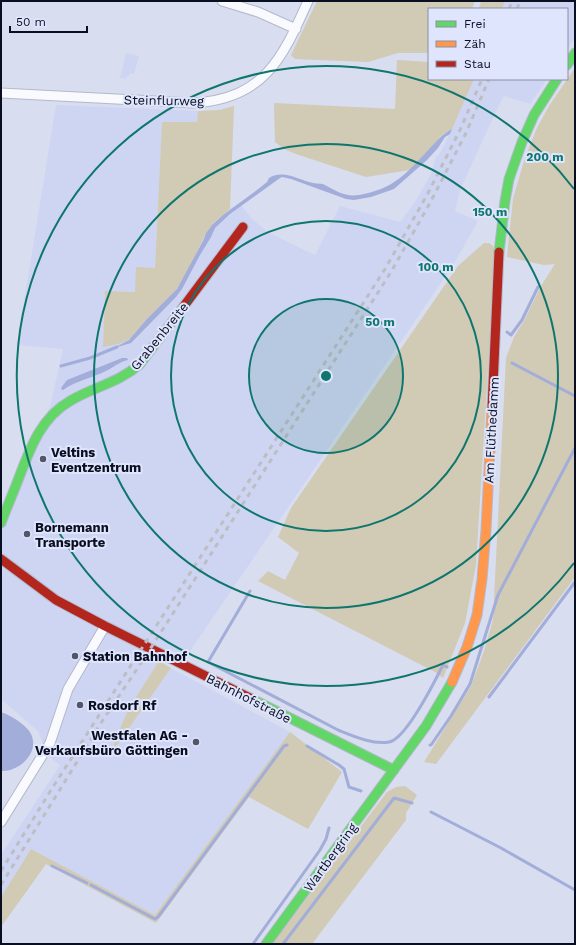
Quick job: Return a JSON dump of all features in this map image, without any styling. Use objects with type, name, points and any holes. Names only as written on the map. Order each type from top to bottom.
[{"type":"main road","points":[[568,63],[575,53]]},
{"type":"main road","name":"Am Flüthedamm","points":[[394,770],[426,726],[449,688],[467,648],[477,615],[486,530],[499,253],[505,201],[509,180],[524,136],[537,110],[556,80]]},
{"type":"main road","name":"Grabenbreite","points":[[1,523],[31,446],[40,429],[48,419],[58,409],[72,399],[114,382],[140,364],[243,228]]},
{"type":"main road","name":"Bahnhofstraße","points":[[1,559],[56,600],[105,626],[394,770]]},
{"type":"main road","name":"Wartbergring","points":[[266,944],[394,770]]},
{"type":"street","points":[[222,1],[258,12],[296,29]]},
{"type":"street","name":"Steinflurweg","points":[[1,93],[193,103],[220,100],[241,93],[262,78],[279,57],[296,29],[308,1]]},
{"type":"street","points":[[1,822],[50,743],[68,689],[105,626]]},
{"type":"shaded area","points":[[317,1],[475,1],[472,8],[428,8],[428,53],[398,53],[368,62],[295,59],[291,55]]},
{"type":"shaded area","points":[[481,1],[505,1],[502,8],[479,8]]},
{"type":"shaded area","points":[[505,1],[575,1],[575,37],[568,48],[568,8],[502,8]]},
{"type":"shaded area","points":[[126,53],[139,56],[134,74],[131,73],[125,79],[120,78]]},
{"type":"shaded area","points":[[397,60],[428,62],[428,80],[474,80],[452,129],[442,135],[410,170],[366,177],[296,154],[284,149],[275,142],[274,103],[395,109]]},
{"type":"shaded area","points":[[575,68],[575,577],[436,764],[424,762],[471,686],[484,651],[493,620],[506,358],[514,337],[524,321],[541,286],[555,264],[544,265],[507,257],[513,199],[524,161],[536,130],[549,106]]},
{"type":"shaded area","points":[[474,80],[546,80],[530,104],[504,96],[460,190],[455,211],[478,221],[453,265],[186,657],[167,649],[129,708],[112,753],[171,668],[290,732],[155,915],[31,849],[1,897],[1,855],[60,765],[48,756],[38,731],[1,699],[1,520],[30,441],[50,407],[63,349],[17,345],[56,105],[198,111],[198,122],[162,123],[155,268],[135,292],[105,291],[103,347],[203,241],[230,209],[242,202],[242,206],[251,218],[269,233],[315,255],[340,206],[400,222],[415,202],[431,174],[436,157],[441,152]]},
{"type":"shaded area","points":[[234,106],[230,209],[208,230],[185,275],[170,296],[133,336],[120,343],[103,347],[105,291],[135,292],[136,267],[155,268],[162,122],[197,122],[198,111],[220,110]]},
{"type":"shaded area","points":[[452,129],[450,134],[445,137],[438,148],[427,160],[394,189],[371,197],[354,200],[346,199],[291,179],[280,178],[230,214],[215,228],[182,289],[176,297],[131,343],[114,348],[129,340],[147,319],[177,289],[206,233],[212,225],[267,182],[269,178],[280,175],[291,176],[307,182],[324,184],[349,195],[359,195],[371,192],[382,189],[399,179],[445,133]]},
{"type":"shaded area","points":[[484,243],[489,243],[493,246],[495,254],[476,565],[465,623],[443,678],[435,672],[258,581],[268,571],[285,580],[299,553],[278,537],[291,508],[458,266]]},
{"type":"shaded area","points":[[122,358],[127,358],[128,360],[62,390],[61,388],[67,380]]},
{"type":"shaded area","points":[[159,661],[171,668],[111,754],[129,708]]},
{"type":"shaded area","points":[[1,712],[9,715],[26,727],[31,734],[33,748],[26,760],[21,765],[1,771]]},
{"type":"shaded area","points":[[290,732],[342,772],[308,829],[249,797],[156,923],[46,864],[1,927],[1,897],[31,849],[155,915]]},
{"type":"shaded area","points":[[405,786],[417,795],[406,813],[406,820],[312,944],[272,944],[387,792],[396,787]]},
{"type":"waterway","points":[[507,332],[511,335],[522,320],[538,287]]},
{"type":"waterway","points":[[61,366],[90,358],[117,347]]},
{"type":"waterway","points":[[512,363],[575,396]]},
{"type":"waterway","points":[[430,745],[451,716],[470,684],[498,595],[575,448]]},
{"type":"waterway","points":[[489,697],[575,582]]},
{"type":"waterway","points":[[250,591],[208,662],[350,735],[383,743],[389,742],[396,738],[411,721],[443,665],[447,667]]},
{"type":"waterway","points":[[91,885],[155,919],[158,917],[284,746],[287,745]]},
{"type":"waterway","points":[[307,746],[344,769],[349,787],[361,791]]},
{"type":"waterway","points":[[283,944],[394,798],[412,803]]},
{"type":"waterway","points":[[431,812],[501,848],[575,890]]},
{"type":"waterway","points":[[253,944],[320,850],[326,839],[329,828]]},
{"type":"waterway","points":[[52,866],[87,883]]},
{"type":"railway","points":[[509,8],[512,1]]},
{"type":"railway","points":[[517,8],[520,1]]},
{"type":"railway","points":[[1,871],[51,790],[385,269],[427,195],[460,130],[482,80]]},
{"type":"railway","points":[[1,885],[101,723],[147,654],[391,272],[430,203],[466,133],[489,80]]},
{"type":"traffic: fast","points":[[568,64],[575,53]]},
{"type":"traffic: fast","points":[[499,252],[509,179],[522,142],[534,115],[556,80]]},
{"type":"traffic: fast","points":[[1,523],[33,443],[52,415],[70,401],[114,381],[140,364],[184,306]]},
{"type":"traffic: fast","points":[[266,944],[426,726],[452,682]]},
{"type":"traffic: fast","points":[[252,699],[394,770]]},
{"type":"traffic: slow","points":[[452,682],[467,647],[477,615],[486,530],[492,408]]},
{"type":"traffic: jam","points":[[184,306],[243,227]]},
{"type":"traffic: jam","points":[[492,408],[499,252]]},
{"type":"traffic: jam","points":[[1,559],[56,600],[252,699]]},
{"type":"place","name":"Veltins Eventzentrum","points":[[43,459]]},
{"type":"place","name":"Bornemann Transporte","points":[[27,534]]},
{"type":"place","name":"Station Bahnhof","points":[[75,656]]},
{"type":"place","name":"Rosdorf Rf","points":[[80,705]]},
{"type":"place","name":"Westfalen AG - Verkaufsbüro Göttingen","points":[[196,742]]}]
